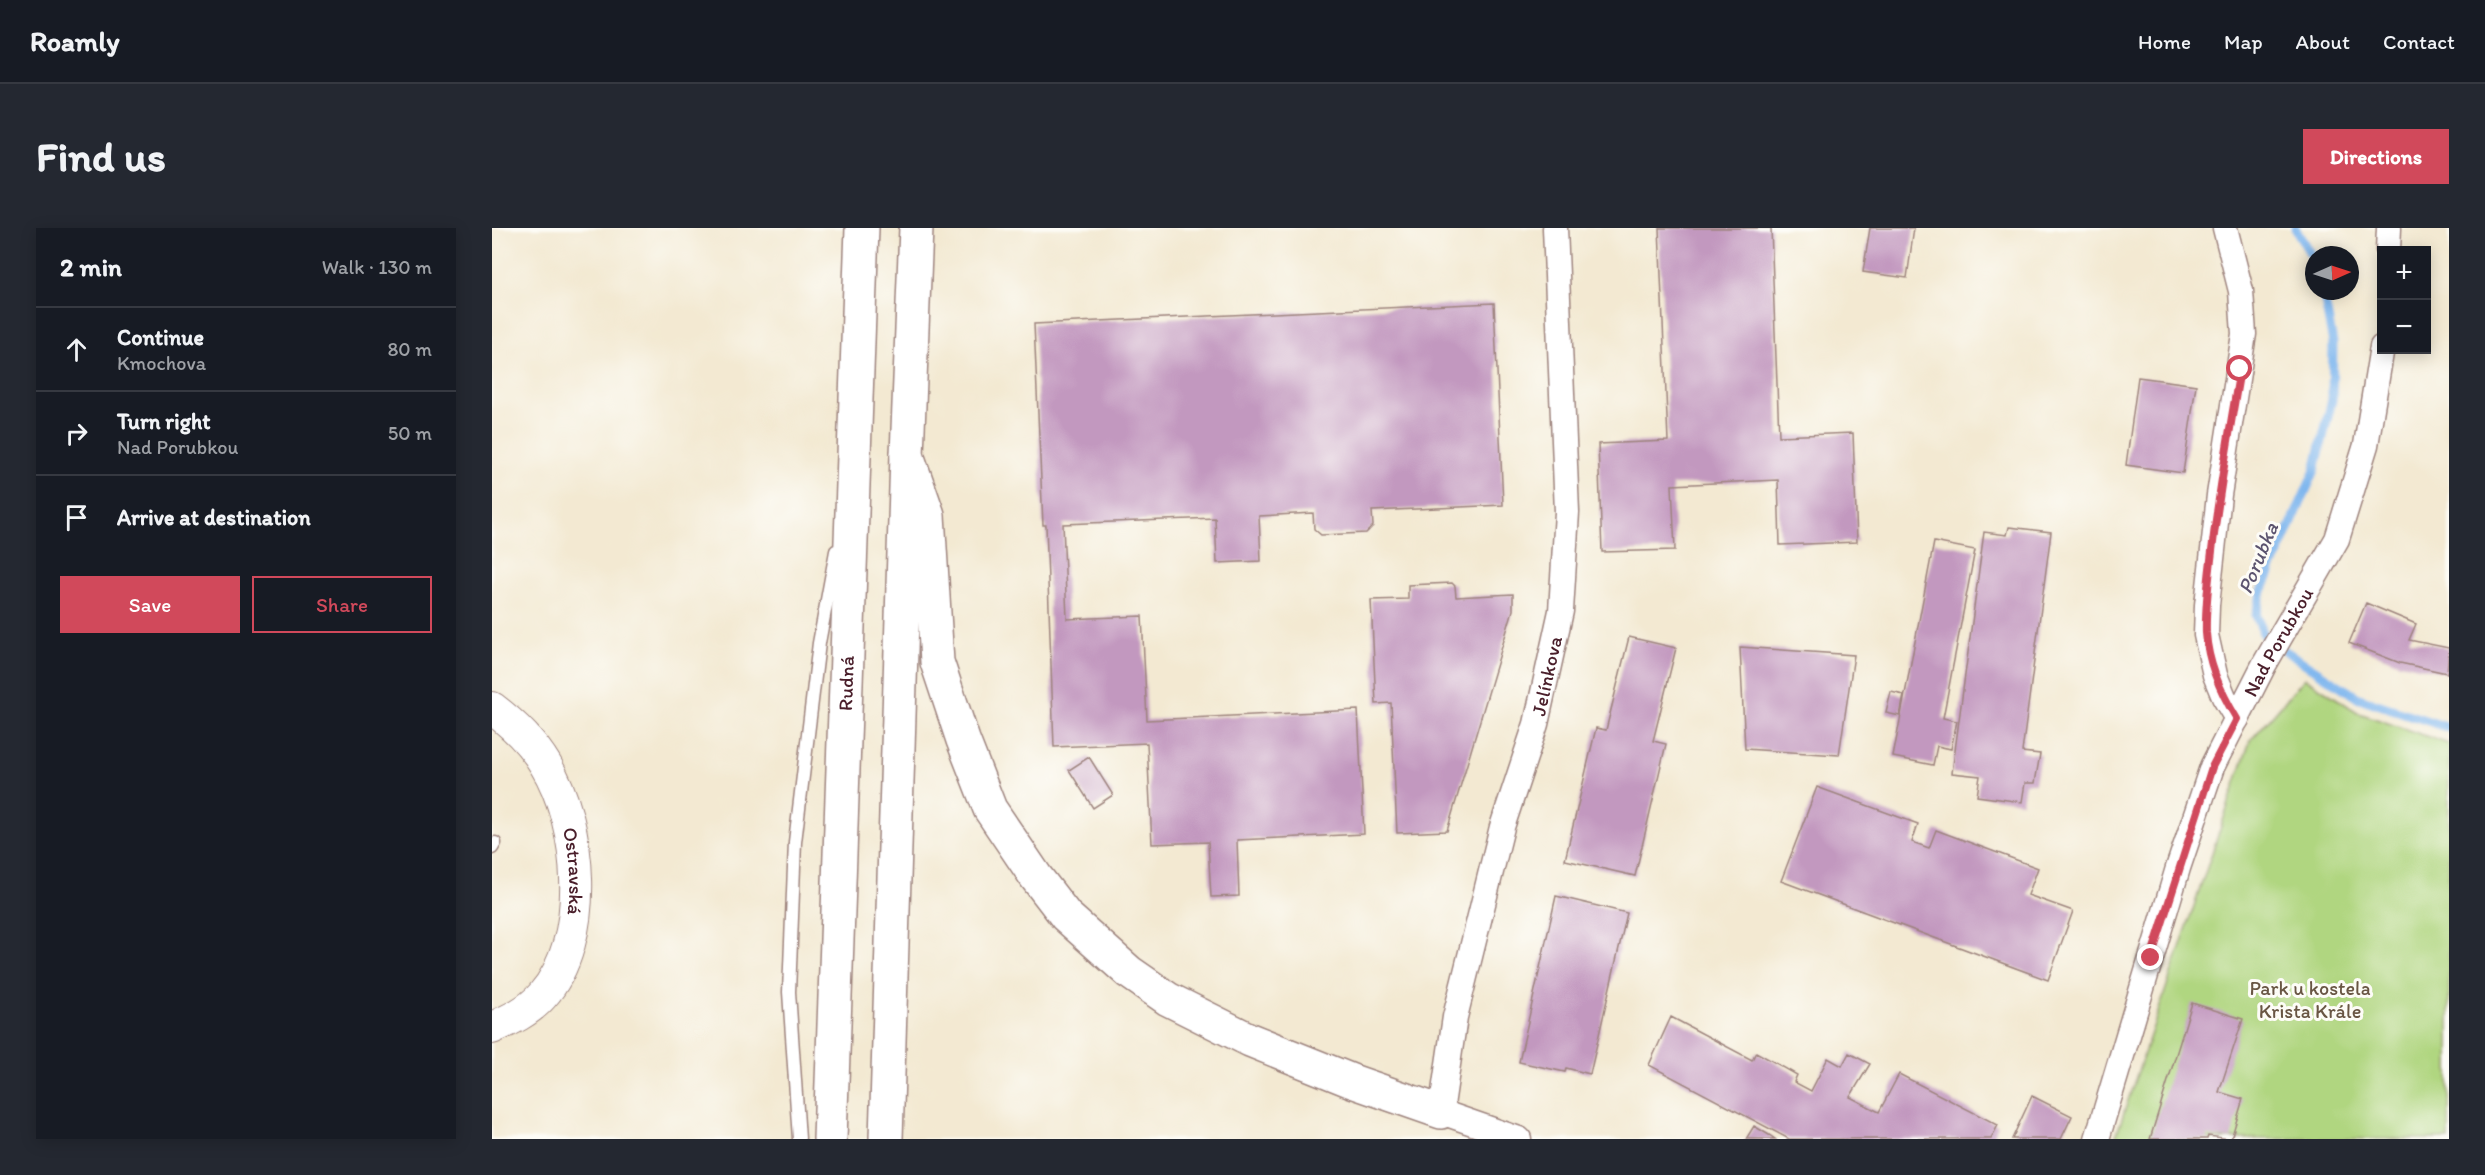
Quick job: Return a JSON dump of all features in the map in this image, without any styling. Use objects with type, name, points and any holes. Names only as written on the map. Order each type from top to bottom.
[{"type":"highway","name":"Rudná","points":[[830,1139],[862,228]]},
{"type":"highway","points":[[886,1139],[906,455],[916,228]]},
{"type":"highway","points":[[906,455],[928,515],[937,662],[963,740],[990,809],[1035,877],[1066,916],[1130,972],[1168,999],[1250,1040],[1352,1081],[1441,1112]]},
{"type":"street","name":"Jelínkova","points":[[1441,1112],[1455,1017],[1502,827],[1536,724],[1561,612],[1568,512],[1555,228]]},
{"type":"street","points":[[2225,228],[2241,291],[2244,334],[2219,495],[2206,605],[2206,634],[2215,675],[2237,719]]},
{"type":"street","points":[[2388,246],[2390,228]]},
{"type":"street","name":"Nad Porubkou","points":[[2097,1139],[2212,767],[2264,665],[2337,539],[2366,445],[2381,354]]},
{"type":"street","name":"Ostravská","points":[[492,708],[517,729],[536,750],[555,782],[570,835],[575,897],[573,928],[562,963],[550,986],[532,1005],[515,1017],[492,1028]]},
{"type":"street","points":[[1441,1112],[1519,1139]]},
{"type":"lane","points":[[799,1139],[789,992],[795,842],[819,643],[853,464]]},
{"type":"green space","name":"Park u kostela Krista Krále","points":[[2305,678],[2359,713],[2449,744],[2449,1139],[2115,1139],[2250,741]]},
{"type":"building","points":[[1659,228],[1771,228],[1779,436],[1853,433],[1857,542],[1780,545],[1778,480],[1672,485],[1675,550],[1602,552],[1598,444],[1668,441]]},
{"type":"building","points":[[1870,228],[1914,228],[1907,278],[1863,272]]},
{"type":"building","points":[[1494,303],[1503,505],[1372,511],[1373,526],[1366,533],[1321,535],[1314,529],[1313,513],[1259,516],[1261,561],[1217,563],[1215,518],[1063,524],[1067,619],[1142,616],[1147,720],[1358,710],[1364,834],[1237,840],[1239,896],[1211,897],[1208,842],[1152,844],[1147,743],[1054,747],[1046,525],[1043,525],[1034,324]]},
{"type":"building","points":[[2138,377],[2196,385],[2183,473],[2126,465]]},
{"type":"building","points":[[2009,527],[2051,532],[2022,752],[2040,754],[2035,783],[2025,783],[2022,802],[1977,796],[1980,776],[1952,773],[1984,532],[2007,535]]},
{"type":"building","points":[[1934,542],[1975,550],[1943,718],[1957,721],[1951,749],[1937,746],[1933,765],[1893,757]]},
{"type":"building","points":[[1452,583],[1455,586],[1456,597],[1513,594],[1513,610],[1447,831],[1397,833],[1391,703],[1376,704],[1371,600],[1408,599],[1408,585]]},
{"type":"building","points":[[2366,603],[2416,624],[2409,640],[2449,648],[2447,673],[2400,663],[2349,643]]},
{"type":"building","points":[[1629,637],[1676,648],[1653,741],[1666,744],[1635,876],[1565,860],[1596,728],[1606,730]]},
{"type":"building","points":[[1740,647],[1854,655],[1839,755],[1745,749]]},
{"type":"building","points":[[1891,692],[1904,695],[1900,716],[1886,713]]},
{"type":"building","points":[[1089,757],[1113,795],[1093,808],[1069,770]]},
{"type":"building","points":[[1817,787],[1918,824],[1912,842],[1929,848],[1936,830],[2038,868],[2028,895],[2073,911],[2048,980],[1781,881]]},
{"type":"building","points":[[1556,896],[1627,913],[1590,1074],[1566,1068],[1565,1072],[1519,1062]]},
{"type":"building","points":[[2192,1003],[2243,1019],[2219,1092],[2243,1099],[2231,1139],[2208,1136],[2207,1139],[2150,1139]]},
{"type":"building","points":[[1671,1017],[1752,1060],[1756,1052],[1797,1075],[1794,1082],[1811,1091],[1828,1058],[1842,1066],[1849,1053],[1870,1064],[1850,1097],[1879,1112],[1899,1074],[1998,1125],[1991,1139],[1789,1139],[1649,1065]]},
{"type":"building","points":[[2032,1096],[2072,1116],[2061,1139],[2012,1139]]},
{"type":"building","points":[[1754,1126],[1769,1135],[1775,1139],[1746,1139]]},
{"type":"waterway","name":"Porubka","points":[[2295,228],[2306,246]]},
{"type":"waterway","name":"Porubka","points":[[2325,300],[2333,343],[2332,400],[2315,470],[2262,591],[2256,615],[2265,638],[2359,698],[2449,728]]},
{"type":"route","points":[[2151,958],[2212,767],[2237,719],[2215,675],[2206,634],[2206,605],[2219,495],[2240,369]]}]
